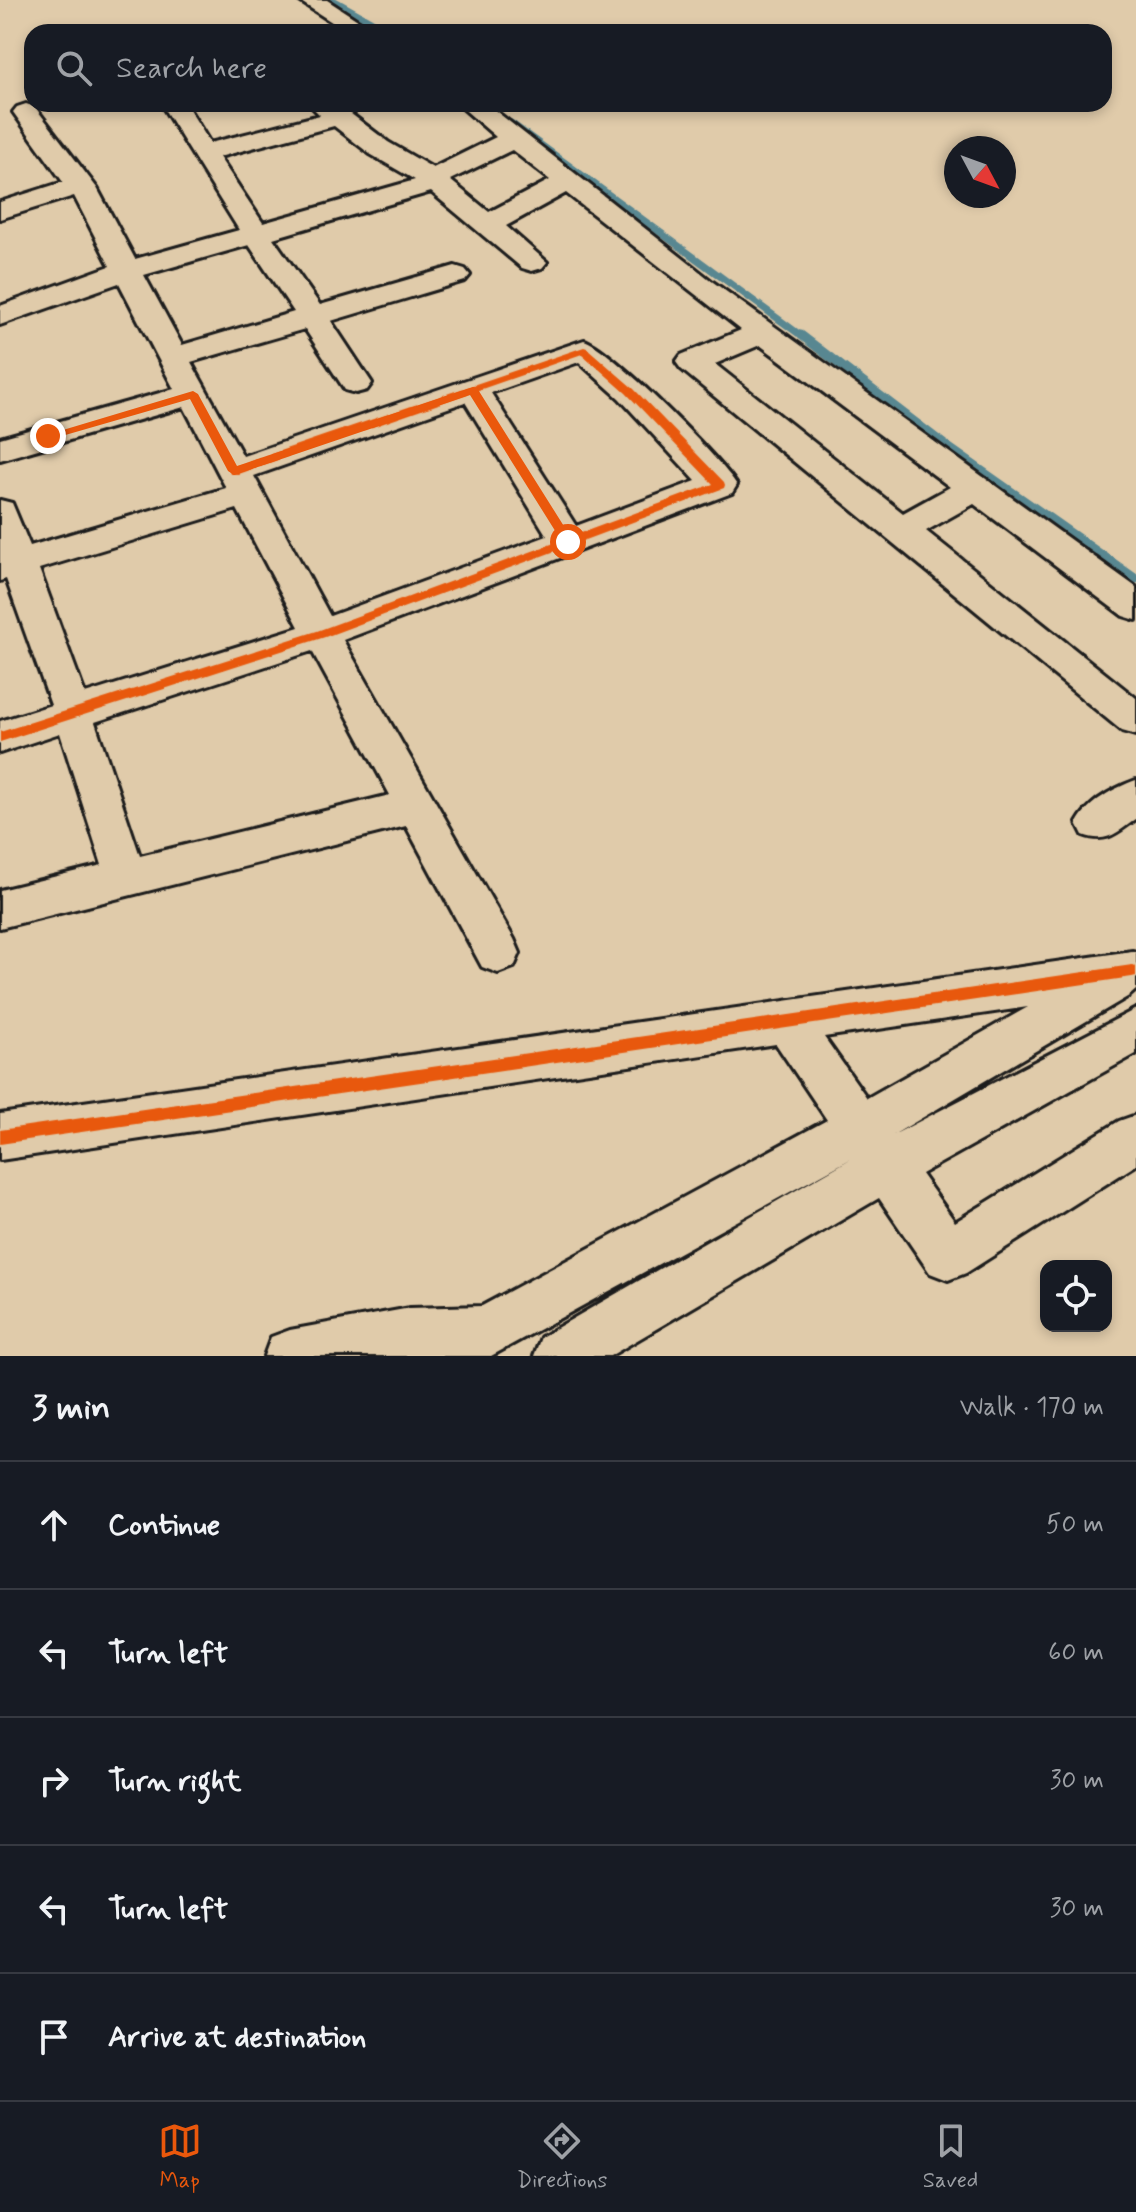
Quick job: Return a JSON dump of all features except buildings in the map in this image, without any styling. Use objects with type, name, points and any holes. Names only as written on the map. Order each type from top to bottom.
[{"type":"street","points":[[310,0],[350,24]]},
{"type":"street","points":[[26,112],[80,185],[128,270],[321,634],[498,953]]},
{"type":"street","points":[[179,112],[202,153],[356,383]]},
{"type":"street","points":[[202,153],[324,112],[486,225],[532,262]]},
{"type":"street","points":[[481,112],[763,332],[1136,606]]},
{"type":"street","points":[[0,316],[128,270],[426,183],[515,138]]},
{"type":"street","points":[[486,225],[568,181]]},
{"type":"street","points":[[0,211],[80,185]]},
{"type":"street","points":[[174,357],[455,275]]},
{"type":"street","points":[[763,332],[692,362],[1136,720]]},
{"type":"street","points":[[0,737],[321,634],[720,485],[630,391],[584,350],[473,390],[240,482],[9,565]]},
{"type":"street","points":[[473,390],[568,542]]},
{"type":"street","points":[[0,449],[193,394]]},
{"type":"street","points":[[902,529],[975,488]]},
{"type":"street","points":[[0,512],[9,565],[73,713],[126,876]]},
{"type":"street","points":[[1098,823],[1136,797]]},
{"type":"street","points":[[0,909],[416,806]]},
{"type":"street","points":[[0,1137],[788,1024],[1134,970]]},
{"type":"street","points":[[560,1356],[1134,970]]},
{"type":"street","points":[[788,1024],[948,1255],[1136,1138]]},
{"type":"street","points":[[290,1356],[410,1334],[494,1344],[874,1147],[1136,1030]]},
{"type":"waterway","points":[[333,0],[376,24]]},
{"type":"waterway","points":[[511,123],[803,337]]},
{"type":"waterway","points":[[801,335],[945,445],[1136,579]]},
{"type":"cycle path","points":[[0,737],[321,634],[720,485],[630,391],[584,350],[234,471]]},
{"type":"cycle path","points":[[0,1137],[1132,971]]},
{"type":"route","points":[[48,436],[193,394],[234,471],[473,390],[568,542]]}]
